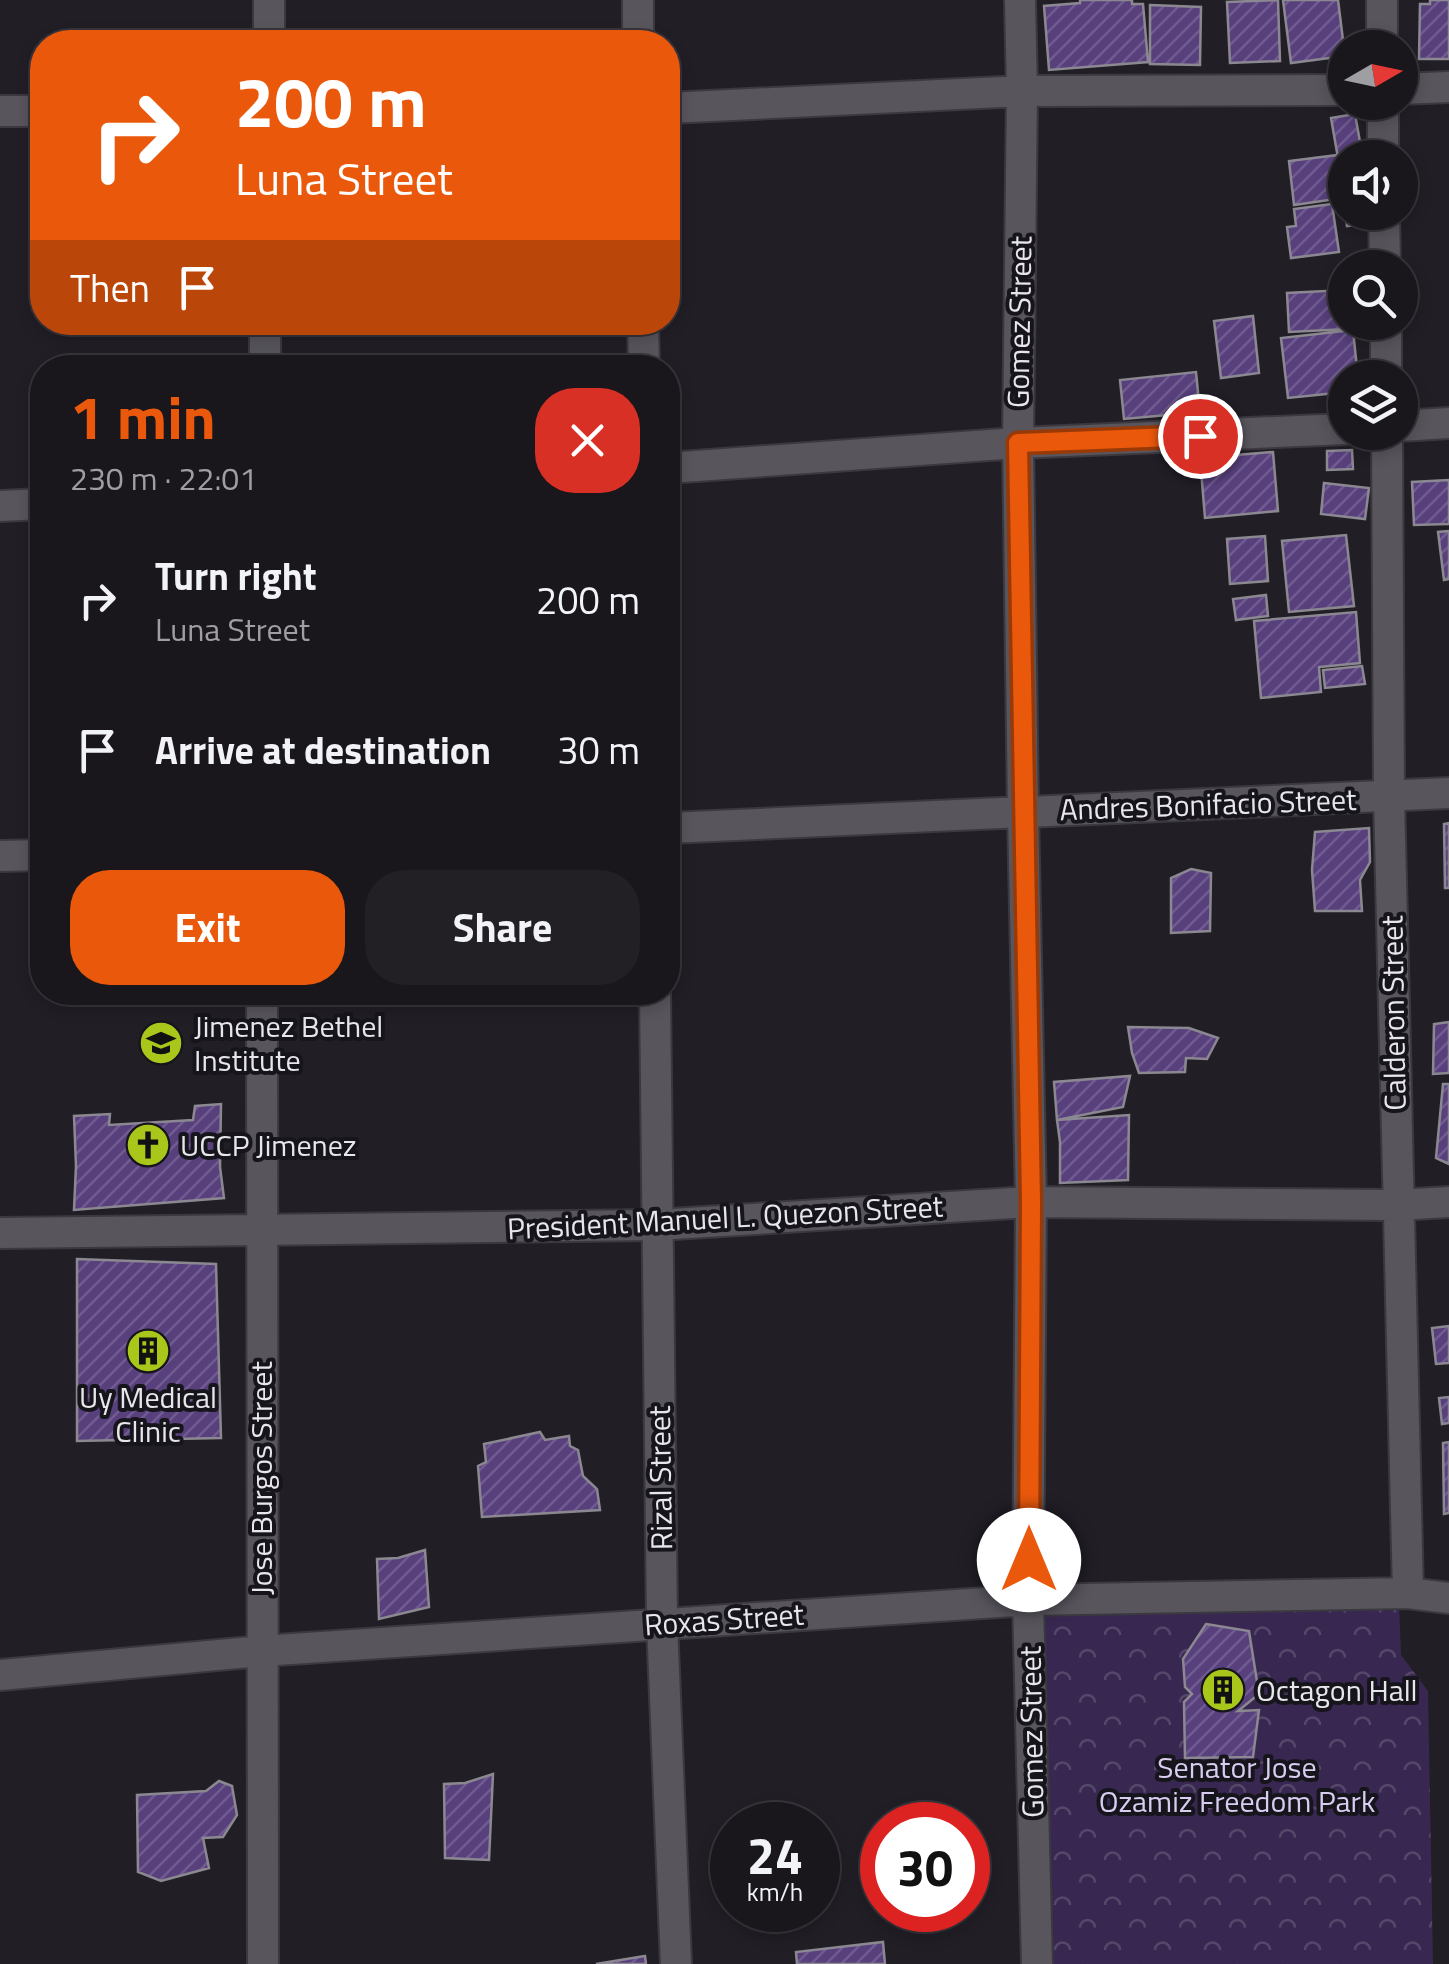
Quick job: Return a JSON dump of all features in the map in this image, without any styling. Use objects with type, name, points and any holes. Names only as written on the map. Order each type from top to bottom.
[{"type":"street","points":[[269,30],[270,0]]},
{"type":"street","points":[[638,0],[638,30]]},
{"type":"street","name":"Gomez Street","points":[[1020,0],[1018,443],[1031,1202],[1028,1600],[1037,1964]]},
{"type":"street","points":[[1382,0],[1382,30]]},
{"type":"street","points":[[1418,88],[1449,87]]},
{"type":"street","points":[[680,107],[1022,91],[1328,90]]},
{"type":"street","points":[[0,110],[30,111]]},
{"type":"street","points":[[1418,425],[1449,423]]},
{"type":"street","points":[[680,467],[1018,443],[1328,430]]},
{"type":"street","name":"Calderon Street","points":[[1387,450],[1389,796],[1408,1592]]},
{"type":"street","points":[[0,506],[30,505]]},
{"type":"street","name":"Andres Bonifacio Street","points":[[680,827],[1449,793]]},
{"type":"street","points":[[0,856],[30,855]]},
{"type":"street","name":"Jose Burgos Street","points":[[262,1005],[263,1964]]},
{"type":"street","name":"Rizal Street","points":[[655,1005],[662,1623],[676,1964]]},
{"type":"street","name":"President Manuel L. Quezon Street","points":[[0,1233],[656,1226],[1031,1202],[1449,1202]]},
{"type":"street","name":"Roxas Street","points":[[0,1675],[261,1651],[1028,1600],[1408,1592],[1449,1598]]},
{"type":"green space","name":"Senator Jose Ozamiz Freedom Park","points":[[1399,1605],[1401,1655],[1428,1691],[1433,1964],[1050,1964],[1040,1608]]},
{"type":"building","points":[[1080,0],[1132,0],[1132,4],[1143,4],[1148,62],[1049,70],[1044,6]]},
{"type":"building","points":[[1278,0],[1280,61],[1230,63],[1227,2]]},
{"type":"building","points":[[1283,0],[1338,0],[1342,30],[1328,30],[1328,58],[1291,63]]},
{"type":"building","points":[[1430,0],[1449,0],[1449,59],[1419,59],[1420,4],[1430,4]]},
{"type":"building","points":[[1150,5],[1201,7],[1200,65],[1150,64]]},
{"type":"building","points":[[1331,120],[1356,120],[1360,140],[1335,140]]},
{"type":"building","points":[[1328,156],[1328,200],[1294,205],[1289,161]]},
{"type":"building","points":[[1328,205],[1328,230],[1336,230],[1339,250],[1291,258],[1287,227],[1296,226],[1294,209]]},
{"type":"building","points":[[1328,291],[1328,330],[1289,332],[1287,293]]},
{"type":"building","points":[[1253,316],[1259,373],[1221,378],[1214,321]]},
{"type":"building","points":[[1328,333],[1328,340],[1354,340],[1356,360],[1328,360],[1328,394],[1288,398],[1281,338]]},
{"type":"building","points":[[1196,372],[1200,412],[1124,419],[1120,380]]},
{"type":"building","points":[[1352,450],[1353,469],[1327,470],[1327,451]]},
{"type":"building","points":[[1273,452],[1278,511],[1205,518],[1200,458]]},
{"type":"building","points":[[1449,480],[1449,524],[1414,525],[1412,482]]},
{"type":"building","points":[[1324,483],[1369,488],[1365,519],[1321,514]]},
{"type":"building","points":[[1449,531],[1449,579],[1444,580],[1438,532]]},
{"type":"building","points":[[1346,535],[1354,606],[1289,612],[1282,541]]},
{"type":"building","points":[[1265,536],[1268,581],[1230,584],[1227,539]]},
{"type":"building","points":[[1266,595],[1268,616],[1236,620],[1233,599]]},
{"type":"building","points":[[1356,612],[1360,663],[1319,667],[1321,692],[1261,698],[1254,621]]},
{"type":"building","points":[[1362,666],[1365,684],[1325,688],[1323,670]]},
{"type":"building","points":[[1449,823],[1449,888],[1445,888],[1444,824]]},
{"type":"building","points":[[1369,828],[1370,862],[1360,880],[1362,911],[1315,911],[1315,832]]},
{"type":"building","points":[[1191,869],[1211,873],[1210,931],[1171,933],[1171,878]]},
{"type":"building","points":[[1449,1022],[1449,1073],[1433,1074],[1434,1024]]},
{"type":"building","points":[[1128,1027],[1189,1028],[1218,1038],[1207,1059],[1186,1058],[1185,1072],[1139,1073]]},
{"type":"building","points":[[1130,1076],[1123,1107],[1057,1120],[1054,1082]]},
{"type":"building","points":[[1443,1084],[1449,1084],[1449,1164],[1436,1158]]},
{"type":"building","name":"UCCP Jimenez","points":[[221,1104],[220,1167],[224,1198],[74,1210],[74,1116],[110,1114],[109,1125],[193,1120],[195,1106]]},
{"type":"building","points":[[1129,1115],[1128,1180],[1060,1183],[1057,1120]]},
{"type":"building","name":"Uy Medical Clinic","points":[[77,1259],[216,1264],[221,1438],[77,1441]]},
{"type":"building","points":[[1449,1326],[1449,1363],[1436,1364],[1432,1328]]},
{"type":"building","points":[[1449,1397],[1449,1423],[1442,1424],[1439,1398]]},
{"type":"building","points":[[540,1432],[545,1440],[569,1436],[570,1446],[578,1450],[583,1476],[597,1489],[600,1510],[482,1517],[478,1466],[486,1462],[484,1444]]},
{"type":"building","points":[[1449,1442],[1449,1513],[1444,1514],[1443,1443]]},
{"type":"building","points":[[425,1550],[429,1607],[379,1619],[377,1559]]},
{"type":"building","name":"Octagon Hall","points":[[1206,1624],[1249,1631],[1259,1694],[1238,1711],[1259,1710],[1253,1757],[1185,1758],[1184,1702],[1192,1694],[1185,1687],[1183,1659]]},
{"type":"building","points":[[493,1774],[489,1860],[445,1858],[444,1784],[465,1783]]},
{"type":"building","points":[[219,1781],[232,1786],[237,1815],[223,1837],[203,1838],[209,1868],[161,1881],[138,1872],[137,1795],[206,1791]]},
{"type":"building","points":[[883,1942],[885,1964],[797,1964],[796,1952]]},
{"type":"building","points":[[645,1956],[646,1964],[596,1964]]},
{"type":"place","name":"Jimenez Bethel Institute","points":[[161,1043]]},
{"type":"place","name":"UCCP Jimenez","points":[[148,1145]]},
{"type":"place","name":"Uy Medical Clinic","points":[[148,1351]]},
{"type":"place","name":"Octagon Hall","points":[[1223,1690]]},
{"type":"route","points":[[1029,1560],[1031,1202],[1018,443],[1200,436]]}]
